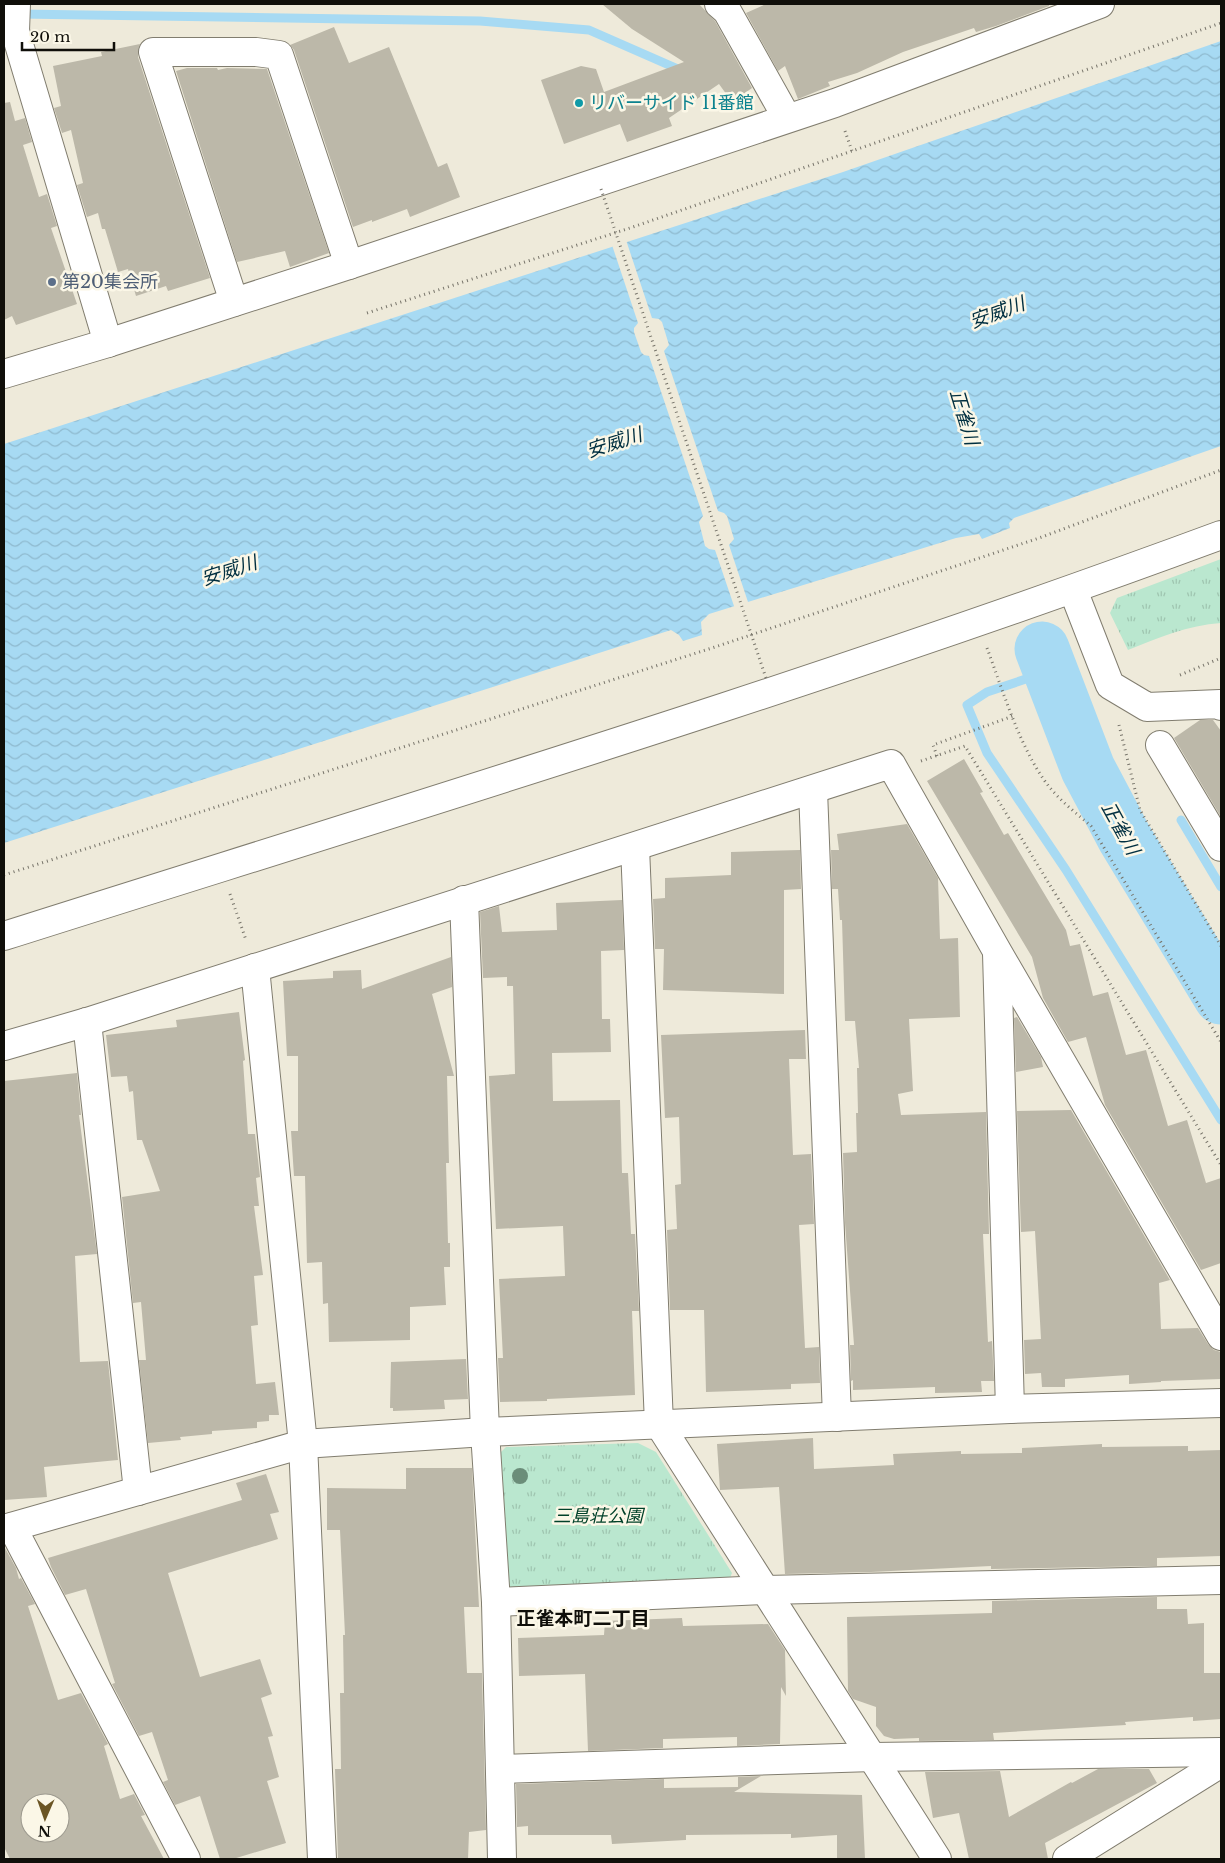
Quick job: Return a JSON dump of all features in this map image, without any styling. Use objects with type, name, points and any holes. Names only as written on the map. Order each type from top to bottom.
[{"type":"street","points":[[16,4],[12,35],[108,343]]},
{"type":"street","points":[[5,371],[108,343],[835,103],[1100,4]]},
{"type":"street","points":[[728,6],[787,118]]},
{"type":"street","points":[[234,302],[153,52],[256,52],[279,55],[349,265]]},
{"type":"street","points":[[4,936],[771,693],[1073,590],[1221,534]]},
{"type":"street","points":[[1073,590],[1110,685],[1147,707],[1220,704],[1221,706]]},
{"type":"street","points":[[1160,745],[1221,847]]},
{"type":"street","points":[[4,1046],[87,1022],[891,764],[1221,1336]]},
{"type":"street","points":[[813,790],[837,1417]]},
{"type":"street","points":[[635,847],[660,1424],[937,1859]]},
{"type":"street","points":[[464,900],[485,1432],[496,1602],[502,1859]]},
{"type":"street","points":[[998,951],[1010,1409]]},
{"type":"street","points":[[255,968],[303,1444],[322,1859]]},
{"type":"street","points":[[87,1022],[138,1491]]},
{"type":"street","points":[[186,1859],[8,1528],[303,1444],[485,1432],[660,1424],[1010,1409],[1221,1403]]},
{"type":"street","points":[[496,1602],[765,1590],[1221,1580]]},
{"type":"street","points":[[500,1769],[873,1757],[1221,1752]]},
{"type":"street","points":[[1067,1859],[1221,1763]]},
{"type":"path","points":[[367,313],[630,228],[1221,22]]},
{"type":"path","points":[[601,189],[767,681]]},
{"type":"path","points":[[4,875],[733,640],[1039,538],[1221,470]]},
{"type":"path","points":[[986,645],[1022,738],[1046,784],[1060,800],[1091,826],[1221,1042]]},
{"type":"path","points":[[1175,676],[1221,658]]},
{"type":"path","points":[[1110,685],[1140,810],[1221,946]]},
{"type":"path","points":[[937,756],[933,745],[1013,716]]},
{"type":"path","points":[[895,770],[965,746],[1221,1165]]},
{"type":"green space","points":[[1221,559],[1221,623],[1185,629],[1128,650],[1110,613],[1117,598]]},
{"type":"green space","name":"三島荘公園","points":[[638,1443],[656,1452],[732,1573],[728,1583],[507,1591],[496,1457],[506,1447]]},
{"type":"water","name":"安威川","points":[[1221,41],[1221,446],[1014,518],[1009,523],[1010,528],[982,539],[979,534],[956,538],[709,614],[701,622],[702,635],[683,641],[679,635],[671,630],[4,843],[4,444],[843,172]]},
{"type":"pier","points":[[626,240],[652,318],[659,319],[662,322],[669,345],[664,351],[718,511],[727,516],[734,539],[729,545],[749,605],[735,609],[715,550],[705,546],[699,522],[703,516],[649,356],[641,352],[634,332],[634,328],[638,323],[612,245]]},
{"type":"building","points":[[602,4],[699,4],[715,21],[752,88],[732,102],[719,84],[669,118],[672,126],[627,142],[620,124],[564,144],[541,80],[581,66],[596,69],[604,92],[684,62],[632,29]]},
{"type":"building","points":[[766,4],[1049,4],[1049,6],[996,26],[976,32],[974,28],[903,52],[857,73],[828,82],[830,86],[798,99],[785,66],[778,71],[746,13]]},
{"type":"building","points":[[334,27],[349,63],[389,47],[438,167],[447,163],[460,197],[410,217],[407,209],[353,227],[294,50],[290,45]]},
{"type":"building","points":[[140,44],[138,57],[210,278],[168,291],[166,286],[136,296],[128,269],[118,272],[98,213],[87,217],[77,185],[83,183],[71,130],[62,133],[54,108],[61,106],[53,66],[102,56],[101,52]]},
{"type":"building","points":[[187,68],[217,68],[218,70],[227,68],[267,69],[329,253],[290,267],[285,251],[237,262],[176,71]]},
{"type":"building","points":[[10,102],[15,121],[25,118],[32,142],[23,145],[39,197],[47,194],[57,226],[51,228],[77,304],[16,325],[12,316],[4,320],[4,103]]},
{"type":"building","points":[[1200,720],[1213,720],[1221,731],[1221,817],[1174,738]]},
{"type":"building","points":[[964,759],[983,792],[980,793],[1004,835],[1008,833],[1066,930],[1070,946],[1080,944],[1093,996],[1108,992],[1126,1055],[1146,1050],[1168,1126],[1187,1120],[1206,1183],[1221,1178],[1221,1263],[1201,1270],[1105,1105],[1086,1037],[1068,1042],[1043,998],[1032,957],[927,781]]},
{"type":"building","points":[[907,824],[938,878],[940,939],[958,938],[960,1017],[909,1019],[913,1091],[898,1094],[901,1115],[986,1112],[989,1234],[983,1234],[988,1342],[992,1341],[994,1381],[981,1381],[982,1392],[935,1393],[935,1387],[853,1390],[853,1380],[851,1381],[850,1345],[854,1345],[845,1223],[843,1153],[857,1152],[857,1068],[859,1068],[855,1021],[845,1021],[842,920],[840,920],[838,889],[832,889],[831,850],[839,850],[837,834]]},
{"type":"building","points":[[800,850],[801,889],[784,890],[784,994],[663,990],[664,949],[655,949],[653,899],[665,898],[665,878],[731,875],[731,852]]},
{"type":"building","points":[[622,900],[624,950],[601,951],[602,1019],[610,1019],[611,1052],[552,1053],[553,1101],[620,1100],[622,1173],[628,1173],[631,1234],[635,1234],[639,1311],[632,1311],[635,1395],[500,1402],[498,1358],[503,1358],[499,1279],[565,1276],[563,1226],[496,1229],[489,1076],[515,1074],[513,986],[507,986],[507,977],[483,978],[480,912],[499,906],[502,932],[557,930],[556,903]]},
{"type":"building","points":[[451,957],[452,987],[432,994],[454,1076],[447,1076],[449,1163],[446,1163],[450,1267],[444,1267],[446,1305],[410,1307],[410,1340],[329,1342],[328,1303],[323,1304],[322,1262],[307,1263],[305,1176],[294,1176],[291,1131],[298,1131],[298,1056],[287,1056],[283,981],[333,978],[333,971],[361,970],[362,989]]},
{"type":"building","points":[[239,1012],[245,1060],[243,1061],[248,1134],[255,1134],[260,1177],[256,1178],[259,1206],[254,1206],[263,1275],[254,1276],[258,1325],[251,1326],[256,1384],[275,1382],[279,1415],[269,1415],[269,1421],[257,1422],[257,1428],[212,1431],[212,1434],[180,1437],[181,1440],[148,1443],[139,1360],[146,1360],[141,1302],[133,1303],[122,1197],[160,1191],[142,1140],[137,1140],[133,1091],[129,1092],[127,1076],[111,1077],[106,1035],[177,1027],[176,1020]]},
{"type":"building","points":[[1017,1017],[1041,1057],[1043,1067],[1016,1072],[1014,1018]]},
{"type":"building","points":[[805,1030],[806,1059],[789,1059],[793,1155],[811,1154],[814,1224],[799,1225],[805,1348],[819,1347],[820,1383],[791,1384],[791,1389],[706,1392],[704,1310],[670,1310],[667,1230],[677,1229],[675,1185],[681,1184],[679,1117],[665,1118],[661,1035]]},
{"type":"building","points":[[77,1073],[81,1115],[79,1115],[97,1254],[75,1256],[80,1362],[108,1361],[118,1460],[44,1467],[47,1497],[4,1500],[4,1081]]},
{"type":"building","points":[[1071,1110],[1170,1280],[1159,1283],[1161,1329],[1198,1328],[1208,1344],[1214,1350],[1221,1352],[1221,1379],[1129,1384],[1129,1375],[1065,1379],[1065,1387],[1042,1387],[1041,1373],[1025,1374],[1024,1340],[1041,1339],[1035,1231],[1021,1232],[1017,1111]]},
{"type":"building","points":[[466,1359],[468,1399],[444,1400],[445,1409],[393,1411],[393,1408],[390,1408],[391,1362]]},
{"type":"building","points":[[813,1438],[814,1469],[894,1465],[893,1454],[961,1451],[961,1454],[1022,1453],[1022,1448],[1102,1444],[1102,1447],[1188,1446],[1188,1451],[1221,1450],[1221,1556],[1157,1558],[1157,1566],[991,1569],[991,1566],[785,1574],[779,1487],[720,1490],[717,1444]]},
{"type":"building","points":[[406,1468],[472,1468],[479,1607],[464,1607],[467,1673],[482,1673],[486,1830],[469,1832],[468,1859],[338,1859],[335,1769],[341,1769],[340,1693],[344,1693],[343,1635],[345,1635],[340,1530],[327,1530],[327,1488],[406,1489]]},
{"type":"building","points":[[266,1474],[279,1512],[270,1514],[278,1539],[168,1573],[200,1677],[260,1659],[272,1694],[261,1698],[273,1736],[268,1737],[279,1777],[267,1781],[286,1843],[233,1859],[220,1859],[200,1796],[175,1805],[163,1782],[168,1780],[152,1732],[139,1736],[112,1684],[115,1683],[86,1589],[65,1595],[48,1558],[242,1500],[236,1483]]},
{"type":"building","points":[[4,1548],[16,1568],[19,1579],[21,1578],[35,1604],[28,1606],[58,1700],[81,1693],[108,1744],[104,1746],[120,1799],[134,1794],[145,1815],[141,1816],[164,1859],[10,1859],[4,1847]]},
{"type":"building","points":[[1157,1597],[1157,1609],[1187,1609],[1188,1624],[1204,1623],[1204,1673],[1221,1673],[1221,1719],[1193,1721],[1193,1717],[1125,1722],[1126,1725],[993,1733],[994,1740],[919,1741],[919,1738],[894,1739],[884,1736],[876,1726],[876,1707],[853,1699],[848,1691],[847,1617],[992,1613],[992,1601]]},
{"type":"building","points":[[682,1618],[683,1626],[768,1624],[785,1650],[786,1696],[781,1687],[780,1744],[737,1746],[737,1737],[663,1739],[663,1748],[588,1751],[585,1674],[519,1676],[518,1638],[604,1635],[605,1621]]},
{"type":"building","points":[[1098,1769],[1149,1769],[1157,1783],[1045,1843],[1048,1859],[969,1859],[959,1813],[933,1818],[925,1772],[1000,1771],[1009,1817]]},
{"type":"building","points":[[761,1776],[734,1792],[862,1795],[865,1859],[837,1859],[837,1835],[791,1838],[791,1834],[686,1835],[686,1840],[612,1844],[611,1835],[528,1835],[528,1826],[517,1827],[516,1784],[664,1779],[664,1788],[738,1787],[738,1777]]},
{"type":"waterway","points":[[19,14],[480,21],[589,30],[678,69]]},
{"type":"waterway","name":"正雀川","points":[[1042,649],[1088,769],[1124,837],[1221,997]]},
{"type":"waterway","points":[[1050,671],[987,692],[967,705],[987,753],[1066,870],[1221,1120]]},
{"type":"waterway","points":[[1181,820],[1221,887]]},
{"type":"place","name":"リバーサイド 11番館","points":[[579,103]]},
{"type":"place","name":"第20集会所","points":[[52,282]]},
{"type":"district","name":"正雀本町二丁目","points":[[583,1618]]}]
